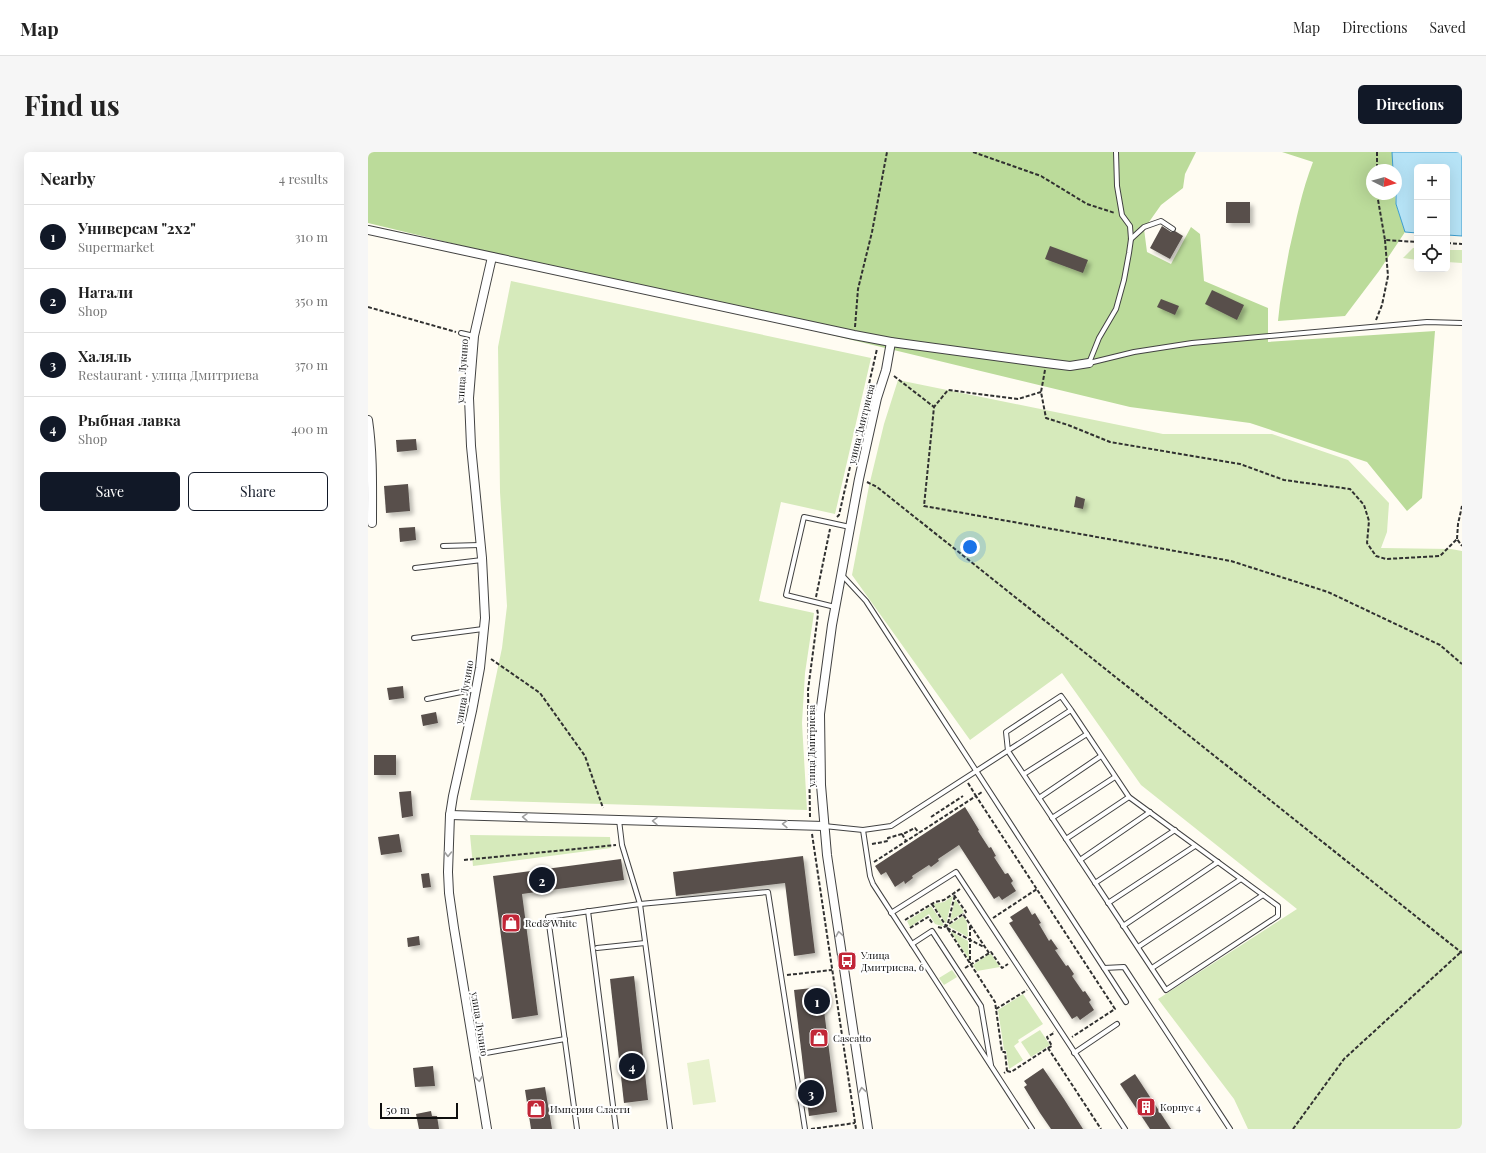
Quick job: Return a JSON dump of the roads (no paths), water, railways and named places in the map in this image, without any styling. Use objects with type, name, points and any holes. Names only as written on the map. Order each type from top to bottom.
[{"type":"street","points":[[368,230],[891,342],[1070,366],[1089,363]]},
{"type":"street","name":"улица Лукино","points":[[487,1129],[449,893],[448,872],[450,815],[480,668],[484,618],[481,545],[471,446],[469,398],[474,336],[492,257]]},
{"type":"street","name":"улица Дмитриева","points":[[868,1129],[828,863],[821,785],[820,714],[835,607],[859,479],[877,398],[886,370],[891,342]]},
{"type":"street","points":[[368,420],[372,478],[372,523]]},
{"type":"street","points":[[450,815],[824,826]]},
{"type":"lane","points":[[1089,363],[1099,338],[1116,309],[1124,280],[1131,239],[1130,226],[1122,215],[1117,186],[1116,152]]},
{"type":"lane","points":[[1131,239],[1144,227],[1161,221],[1173,229]]},
{"type":"lane","points":[[1089,363],[1134,352],[1192,343],[1427,322],[1462,323]]},
{"type":"lane","points":[[460,333],[474,336]]},
{"type":"lane","points":[[835,607],[786,596],[804,517],[850,527]]},
{"type":"lane","points":[[443,546],[481,545]]},
{"type":"lane","points":[[415,568],[482,560]]},
{"type":"lane","points":[[841,574],[866,601],[1126,1002]]},
{"type":"lane","points":[[414,638],[483,629]]},
{"type":"lane","points":[[427,700],[476,689]]},
{"type":"lane","points":[[1061,696],[1087,734],[1129,797],[1278,906],[1278,916],[1166,990],[1008,751],[1006,732],[1061,696]]},
{"type":"lane","points":[[824,826],[863,830],[891,826],[1071,710]]},
{"type":"lane","points":[[1024,774],[1087,734]]},
{"type":"lane","points":[[1039,798],[1102,756]]},
{"type":"lane","points":[[1052,818],[1116,777]]},
{"type":"lane","points":[[1066,839],[1129,797]]},
{"type":"lane","points":[[1080,860],[1150,812]]},
{"type":"lane","points":[[619,820],[622,845],[640,904],[670,1129]]},
{"type":"lane","points":[[863,830],[870,876],[873,884],[1032,1129]]},
{"type":"lane","points":[[1095,883],[1174,830]]},
{"type":"lane","points":[[1108,903],[1195,846]]},
{"type":"lane","points":[[1123,926],[1218,862]]},
{"type":"lane","points":[[891,913],[956,872],[1124,1129]]},
{"type":"lane","points":[[1138,947],[1240,879]]},
{"type":"lane","points":[[576,1129],[548,917],[640,904],[768,892],[805,1129]]},
{"type":"lane","points":[[1152,968],[1263,895]]},
{"type":"lane","points":[[588,911],[616,1129]]},
{"type":"lane","points":[[912,944],[932,931],[981,1006],[991,1066]]},
{"type":"lane","points":[[597,948],[645,943]]},
{"type":"lane","points":[[1104,968],[1124,968],[1230,1129]]},
{"type":"lane","points":[[1074,1053],[1117,1024]]},
{"type":"lane","points":[[475,1055],[564,1039]]},
{"type":"water","points":[[1392,152],[1462,152],[1462,236],[1450,235],[1450,164],[1414,164],[1414,233],[1405,232],[1396,204],[1396,200],[1402,200],[1402,164],[1393,164]]},
{"type":"place","name":"Натали","points":[[542,880]]},
{"type":"place","name":"Red&White","points":[[511,923]]},
{"type":"place","name":"Улица Дмитриева, 6","points":[[847,961]]},
{"type":"place","name":"Универсам \"2x2\"","points":[[817,1001]]},
{"type":"place","name":"Cascatto","points":[[819,1038]]},
{"type":"place","name":"Рыбная лавка","points":[[632,1066]]},
{"type":"place","name":"Халяль","points":[[811,1093]]},
{"type":"place","name":"Корпус 4","points":[[1146,1107]]},
{"type":"place","name":"Империя Сласти","points":[[536,1109]]}]
